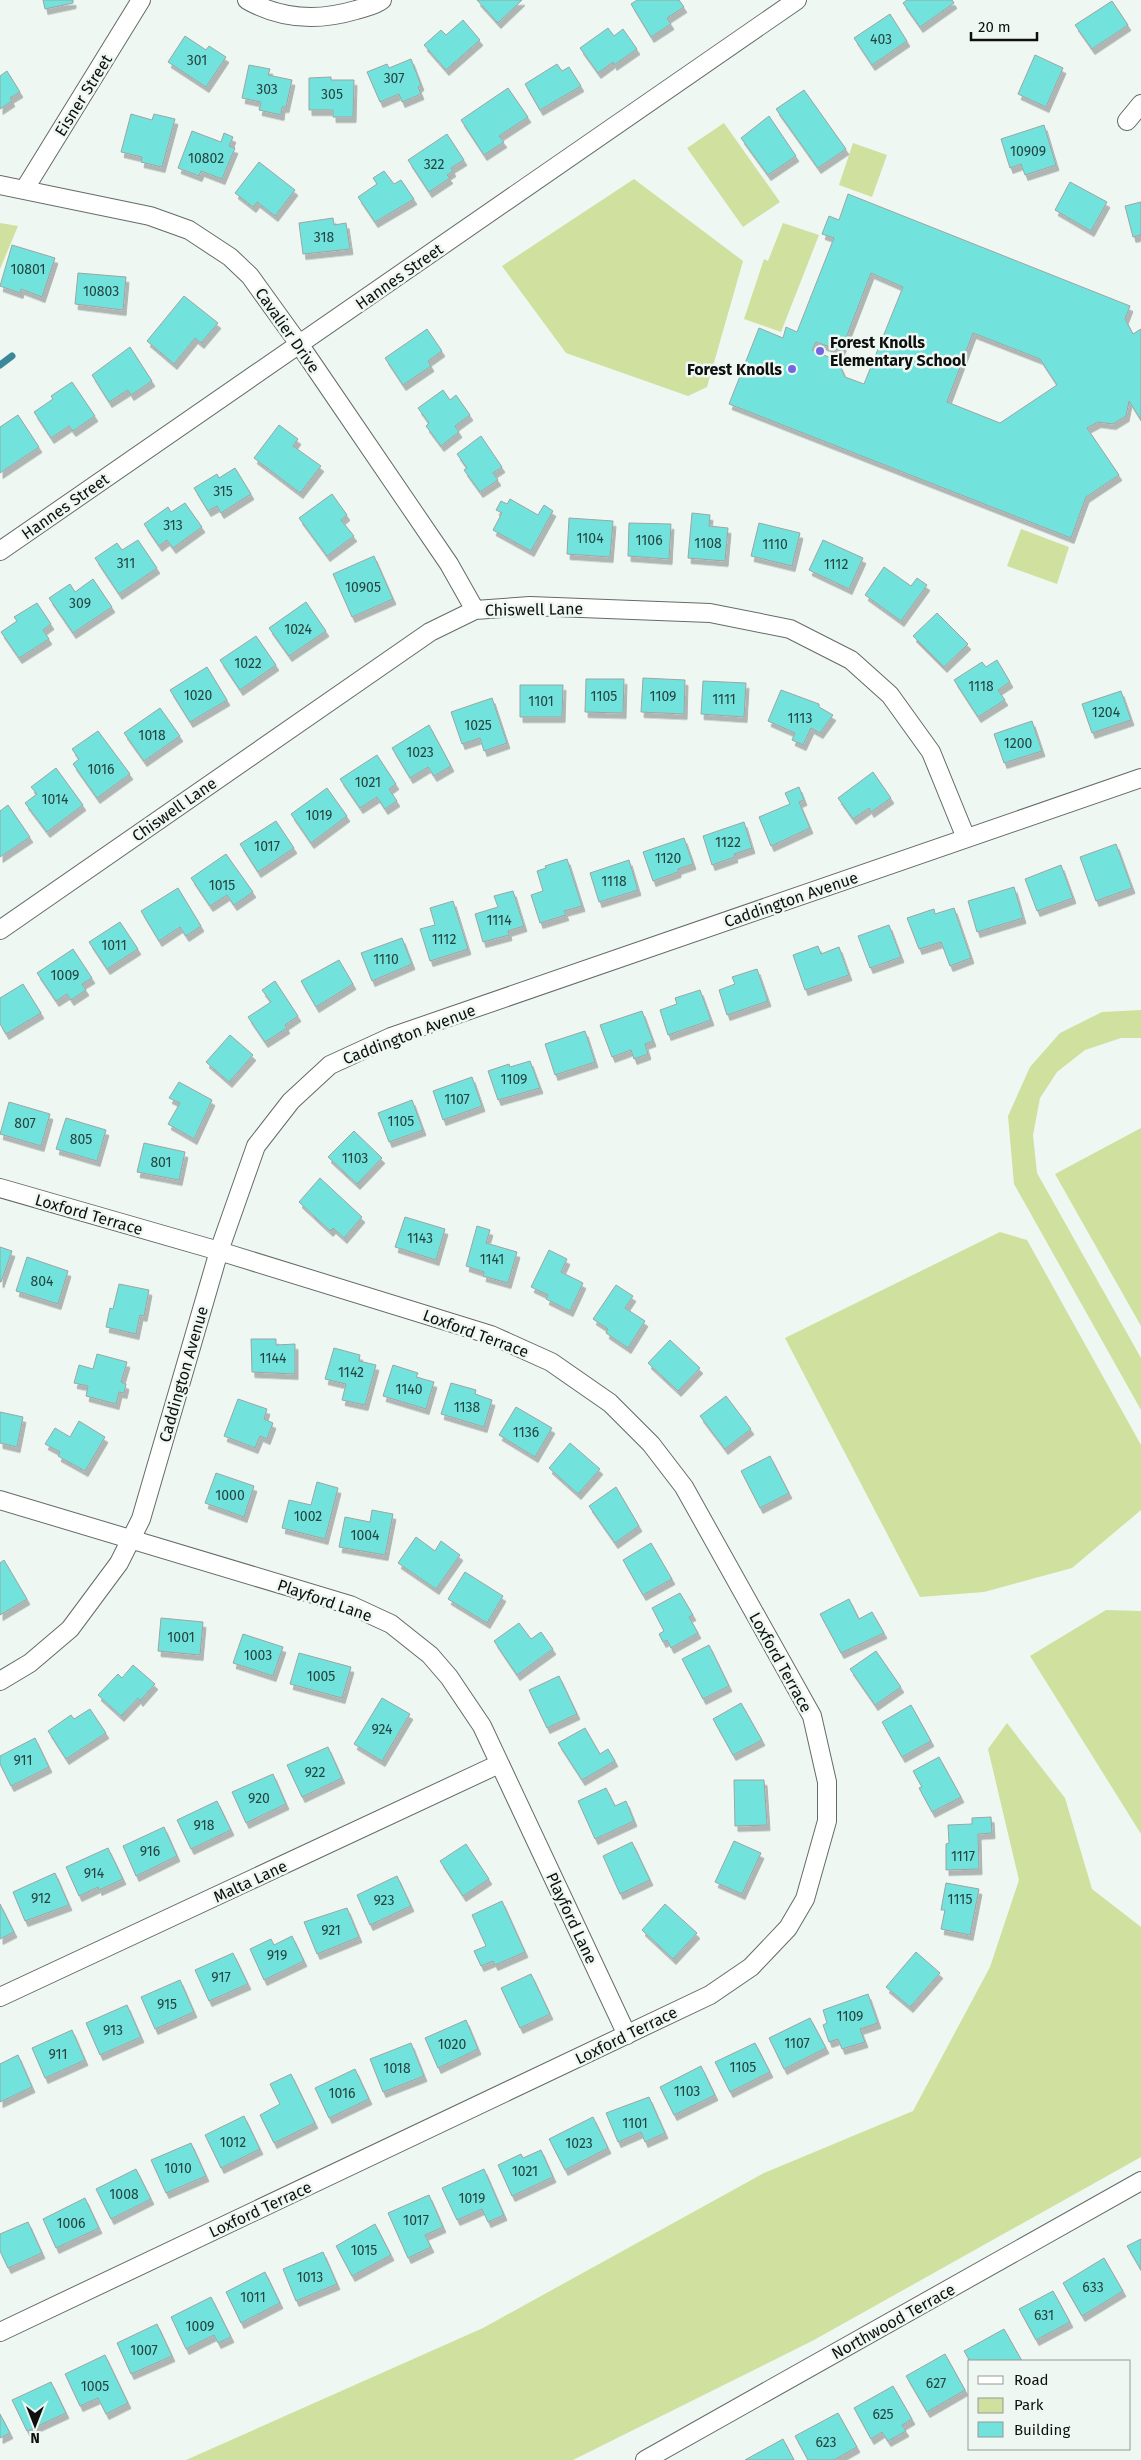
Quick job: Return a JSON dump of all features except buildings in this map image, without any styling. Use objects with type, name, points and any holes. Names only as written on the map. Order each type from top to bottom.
[{"type":"street","name":"Eisner Street","points":[[24,190],[141,0]]},
{"type":"street","points":[[248,0],[263,9],[308,18],[332,17],[382,0]]},
{"type":"street","name":"Hannes Street","points":[[0,551],[797,0]]},
{"type":"street","points":[[1127,121],[1141,104]]},
{"type":"street","name":"Cavalier Drive","points":[[0,186],[150,216],[189,230],[230,257],[250,276],[300,344],[449,564],[475,610]]},
{"type":"street","name":"Chiswell Lane","points":[[0,930],[430,632],[475,610],[530,606],[710,613],[790,630],[851,660],[890,695],[931,752],[966,838]]},
{"type":"street","name":"Caddington Avenue","points":[[0,1681],[30,1663],[70,1629],[119,1563],[141,1519],[219,1252],[256,1146],[291,1101],[330,1065],[391,1037],[1141,778]]},
{"type":"street","name":"Loxford Terrace","points":[[0,1188],[219,1252],[491,1335],[551,1362],[610,1403],[651,1444],[684,1487],[812,1716],[827,1782],[827,1820],[805,1899],[788,1928],[751,1967],[710,1995],[0,2332]]},
{"type":"street","name":"Playford Lane","points":[[0,1500],[350,1605],[391,1624],[430,1655],[449,1677],[482,1726],[627,2035]]},
{"type":"street","name":"Malta Lane","points":[[0,1997],[499,1764]]},
{"type":"street","name":"Northwood Terrace","points":[[645,2460],[1141,2181]]},
{"type":"green space","points":[[724,123],[780,202],[743,227],[687,148]]},
{"type":"green space","points":[[853,143],[887,155],[872,197],[839,185]]},
{"type":"green space","points":[[634,179],[743,261],[707,387],[688,396],[566,353],[502,266]]},
{"type":"green space","points":[[0,223],[18,226],[0,269]]},
{"type":"green space","points":[[783,223],[819,235],[781,332],[744,319],[764,259],[768,261]]},
{"type":"green space","points":[[1021,529],[1069,547],[1057,584],[1007,566]]},
{"type":"green space","points":[[1141,1010],[1141,1038],[1121,1038],[1085,1050],[1057,1072],[1040,1098],[1033,1135],[1037,1173],[1141,1358],[1141,1410],[1014,1184],[1008,1116],[1030,1067],[1060,1033],[1102,1012]]},
{"type":"green space","points":[[1141,1128],[1141,1326],[1055,1174]]},
{"type":"green space","points":[[1000,1232],[1027,1240],[1141,1445],[1141,1510],[1072,1568],[984,1592],[920,1597],[785,1338]]},
{"type":"green space","points":[[1106,1610],[1141,1611],[1141,1834],[1030,1656]]},
{"type":"green space","points":[[1007,1723],[1065,1798],[1092,1889],[1141,1927],[1141,2157],[814,2340],[573,2460],[186,2460],[483,2328],[764,2173],[913,2111],[990,1967],[1019,1880],[988,1749]]},
{"type":"waterway","points":[[0,365],[12,356]]},
{"type":"place","name":"Forest Knolls Elementary School","points":[[820,351]]},
{"type":"place","name":"Forest Knolls","points":[[792,369]]}]
